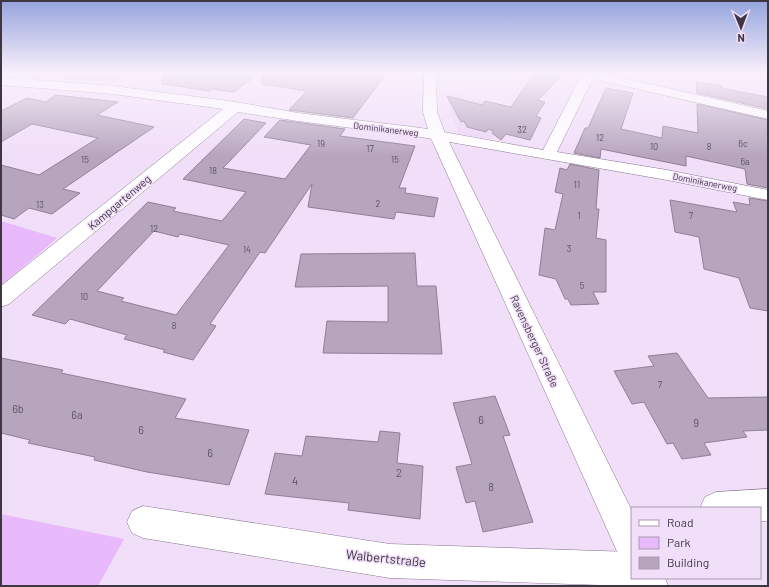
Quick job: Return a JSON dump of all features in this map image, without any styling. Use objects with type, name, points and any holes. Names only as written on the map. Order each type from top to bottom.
[{"type":"street","name":"Dominikanerweg","points":[[206,101],[298,117],[438,136],[666,175],[768,195]]},
{"type":"street","name":"Ravensberger Straße","points":[[430,101],[430,112],[438,136],[625,514],[631,541]]},
{"type":"street","points":[[548,155],[574,101]]},
{"type":"street","points":[[707,101],[768,115]]},
{"type":"street","name":"Kampgartenweg","points":[[1,298],[236,106]]},
{"type":"street","points":[[733,507],[768,505]]},
{"type":"street","name":"Walbertstraße","points":[[143,522],[390,561],[631,569]]},
{"type":"shaded area","points":[[448,101],[483,101],[513,108],[491,139],[459,133],[450,112]]},
{"type":"green space","points":[[1,221],[57,238],[1,286]]},
{"type":"green space","points":[[1,514],[124,539],[98,586],[1,586]]},
{"type":"building","points":[[20,101],[118,102],[97,115],[154,127],[63,189],[80,193],[52,214],[29,208],[14,219],[1,215],[1,165],[39,175],[98,138],[32,124],[1,142],[1,111]]},
{"type":"building","points":[[297,101],[365,101],[353,118],[289,110]]},
{"type":"building","points":[[450,101],[468,101],[482,105],[485,101],[487,101],[511,107],[515,101],[545,102],[536,116],[541,118],[530,140],[506,134],[501,140],[492,133],[494,131],[488,129],[486,132],[467,127],[464,121],[461,122]]},
{"type":"building","points":[[600,101],[630,101],[621,129],[662,138],[663,126],[698,133],[697,104],[768,120],[768,188],[747,184],[745,169],[686,156],[686,166],[601,149],[600,158],[574,153],[585,128],[588,128]]},
{"type":"building","points":[[734,101],[768,101],[768,109]]},
{"type":"building","points":[[244,119],[266,123],[223,168],[285,179],[311,145],[264,137],[280,120],[345,129],[340,136],[415,146],[399,188],[406,188],[405,193],[438,198],[434,217],[396,212],[394,219],[308,207],[312,184],[265,253],[260,252],[210,324],[216,326],[193,360],[163,352],[165,350],[124,339],[127,335],[70,319],[65,324],[32,315],[148,202],[176,208],[173,211],[222,221],[246,192],[183,179]],"holes":[[[154,231],[178,237],[180,234],[229,245],[176,315],[121,301],[124,298],[97,291]]]},
{"type":"building","points":[[570,164],[599,170],[596,209],[599,209],[596,238],[606,240],[606,292],[593,292],[599,304],[571,305],[568,299],[565,299],[556,279],[539,275],[545,228],[555,230],[563,194],[555,192],[560,168],[567,170]]},
{"type":"building","points":[[749,198],[768,201],[768,311],[750,308],[739,278],[704,269],[699,237],[675,232],[670,200],[737,212],[733,202],[750,205]]},
{"type":"building","points":[[415,253],[417,286],[436,286],[442,354],[323,353],[327,321],[388,322],[388,286],[295,287],[301,254]]},
{"type":"building","points":[[677,353],[708,398],[768,397],[768,430],[743,431],[747,437],[704,443],[711,455],[682,459],[673,443],[667,444],[644,402],[632,404],[614,371],[654,366],[648,356]]},
{"type":"building","points":[[1,358],[63,370],[61,373],[186,399],[175,418],[249,430],[229,485],[147,472],[94,460],[95,457],[28,443],[30,440],[1,433]]},
{"type":"building","points":[[495,396],[510,435],[503,436],[533,522],[483,532],[475,501],[466,503],[456,467],[472,464],[453,403]]},
{"type":"building","points":[[380,431],[400,433],[397,463],[423,466],[420,519],[348,510],[349,503],[265,494],[275,453],[302,456],[306,436],[378,442]]}]
